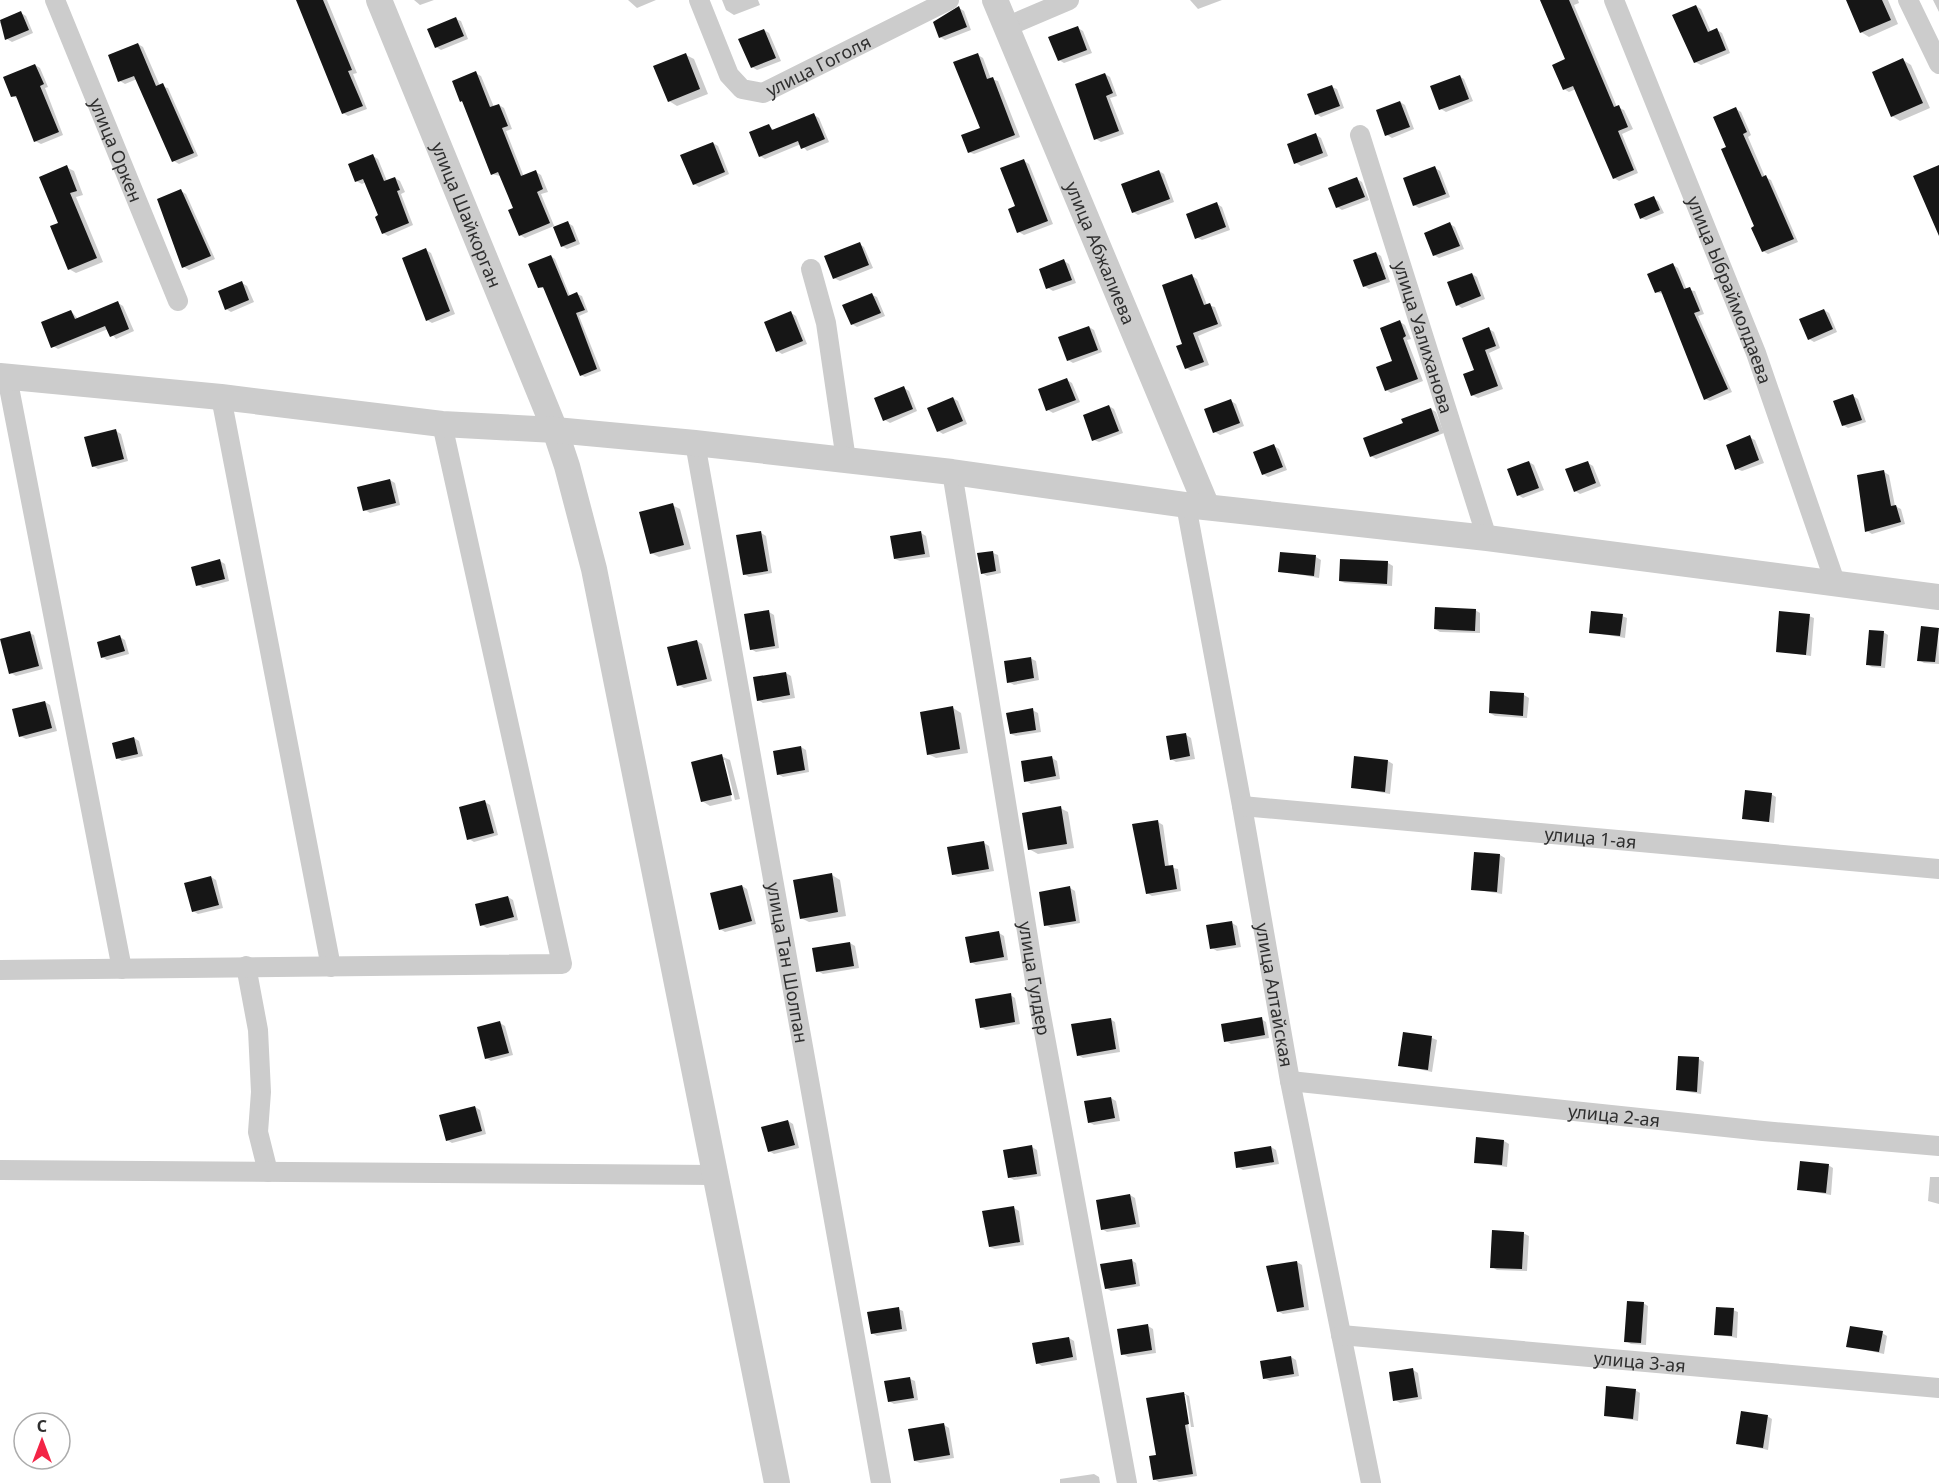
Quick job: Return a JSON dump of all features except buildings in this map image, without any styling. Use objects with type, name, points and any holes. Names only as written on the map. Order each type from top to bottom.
[{"type":"street","name":"улица Оркен","points":[[55,0],[178,301]]},
{"type":"street","name":"улица Шайкорган","points":[[380,0],[555,430],[567,466],[594,569],[777,1483]]},
{"type":"street","name":"улица Гоголя","points":[[699,0],[729,75],[742,89],[763,93],[949,0]]},
{"type":"street","name":"улица Абжалиева","points":[[995,0],[1196,506]]},
{"type":"street","points":[[1006,27],[1069,0]]},
{"type":"street","name":"улица Ыбраймолдаева","points":[[1614,0],[1756,353],[1835,582]]},
{"type":"street","points":[[1908,0],[1939,64]]},
{"type":"street","name":"улица Уалиханова","points":[[1360,135],[1487,538]]},
{"type":"street","points":[[811,269],[826,323],[846,460]]},
{"type":"street","points":[[122,969],[4,377],[221,397],[442,424],[555,430],[695,443],[952,472],[1196,506],[1487,538],[1939,597]]},
{"type":"street","points":[[221,397],[331,967]]},
{"type":"street","points":[[0,970],[562,964],[442,424]]},
{"type":"street","name":"улица Тан Шолпан","points":[[695,443],[881,1483]]},
{"type":"street","name":"улица Гулдер","points":[[952,472],[1038,999],[1127,1483]]},
{"type":"street","name":"улица Алтайская","points":[[1196,506],[1242,806],[1290,1081],[1371,1483]]},
{"type":"street","name":"улица 1-ая","points":[[1242,806],[1939,869]]},
{"type":"street","points":[[246,966],[258,1030],[261,1092],[258,1132],[268,1172]]},
{"type":"street","name":"улица 2-ая","points":[[1290,1081],[1763,1131],[1939,1146]]},
{"type":"street","points":[[0,1170],[715,1175]]},
{"type":"street","name":"улица 3-ая","points":[[1341,1335],[1939,1388]]}]
